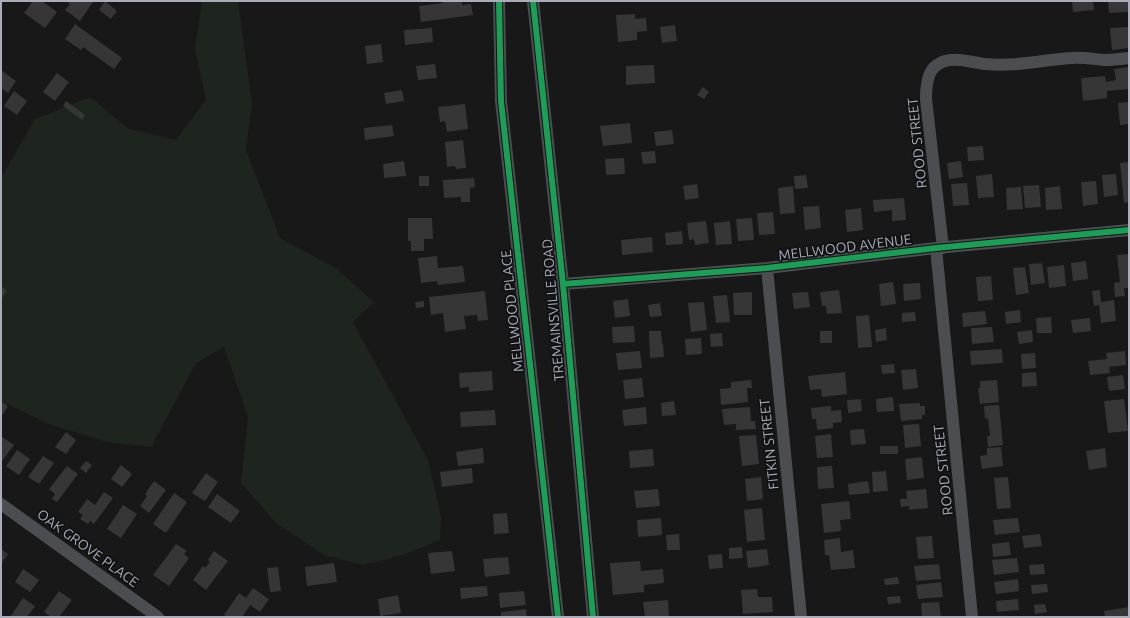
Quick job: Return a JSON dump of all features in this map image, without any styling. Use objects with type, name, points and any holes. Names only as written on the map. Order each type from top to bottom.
[{"type":"street","name":"MELLWOOD PLACE","points":[[499,1],[501,101],[558,617]]},
{"type":"street","name":"TREMAINSVILLE ROAD","points":[[533,1],[563,284],[593,617]]},
{"type":"street","name":"ROOD STREET","points":[[972,617],[926,86],[930,74],[936,65],[946,61],[959,60],[1009,65],[1072,58],[1107,60],[1129,58]]},
{"type":"street","name":"MELLWOOD AVENUE","points":[[563,284],[767,268],[939,248],[1129,230]]},
{"type":"street","name":"FITKIN STREET","points":[[767,268],[801,617]]},
{"type":"street","name":"OAK GROVE PLACE","points":[[1,504],[158,617]]},
{"type":"shaded area","points":[[202,1],[238,1],[252,103],[246,150],[280,238],[337,269],[374,302],[353,322],[428,460],[441,517],[440,540],[403,555],[363,565],[324,555],[276,523],[241,483],[248,417],[224,347],[196,363],[151,447],[107,442],[49,424],[1,401],[1,175],[4,173],[35,119],[90,97],[129,129],[176,140],[206,100],[195,49]]},
{"type":"building","points":[[33,1],[42,1],[57,12],[45,28],[24,13]]},
{"type":"building","points":[[66,1],[93,2],[80,21],[65,10],[70,4]]},
{"type":"building","points":[[105,1],[117,11],[111,19],[99,10]]},
{"type":"building","points":[[443,1],[462,1],[462,5],[471,4],[473,15],[421,22],[419,6],[443,3]]},
{"type":"building","points":[[1072,1],[1093,1],[1094,10],[1073,12]]},
{"type":"building","points":[[1108,1],[1129,1],[1129,12],[1109,13]]},
{"type":"building","points":[[635,14],[635,19],[646,18],[647,31],[637,32],[637,40],[618,42],[616,15]]},
{"type":"building","points":[[75,24],[122,58],[114,69],[83,47],[81,50],[65,39]]},
{"type":"building","points":[[675,25],[677,41],[662,43],[660,27]]},
{"type":"building","points":[[1129,27],[1129,48],[1112,50],[1110,28]]},
{"type":"building","points":[[432,28],[433,42],[405,45],[404,30]]},
{"type":"building","points":[[381,44],[383,62],[367,64],[365,46]]},
{"type":"building","points":[[435,64],[437,78],[418,80],[416,66]]},
{"type":"building","points":[[654,65],[655,83],[626,85],[626,66]]},
{"type":"building","points":[[1129,67],[1129,89],[1107,91],[1107,98],[1083,101],[1081,78],[1105,76],[1106,82],[1116,80],[1114,69]]},
{"type":"building","points":[[1,70],[16,81],[8,93],[1,88]]},
{"type":"building","points":[[57,73],[69,82],[55,101],[43,92]]},
{"type":"building","points":[[703,87],[709,92],[704,99],[697,95]]},
{"type":"building","points":[[402,90],[404,101],[386,104],[384,93]]},
{"type":"building","points":[[14,91],[27,101],[17,115],[4,106]]},
{"type":"building","points":[[66,101],[85,115],[82,120],[63,106]]},
{"type":"building","points":[[1129,102],[1129,124],[1120,125],[1118,103]]},
{"type":"building","points":[[465,104],[468,129],[447,132],[445,121],[440,122],[438,107]]},
{"type":"building","points":[[630,123],[632,143],[603,146],[600,126]]},
{"type":"building","points":[[392,125],[394,136],[365,140],[364,128]]},
{"type":"building","points":[[672,130],[674,144],[656,146],[654,132]]},
{"type":"building","points":[[463,140],[466,168],[456,169],[455,166],[447,167],[445,142]]},
{"type":"building","points":[[983,146],[984,160],[968,161],[967,147]]},
{"type":"building","points":[[655,151],[656,163],[643,164],[641,152]]},
{"type":"building","points":[[624,158],[625,174],[606,175],[605,159]]},
{"type":"building","points":[[404,161],[406,176],[384,178],[383,164]]},
{"type":"building","points":[[961,161],[963,177],[949,179],[947,163]]},
{"type":"building","points":[[1129,162],[1129,202],[1124,203],[1120,163]]},
{"type":"building","points":[[992,174],[994,197],[978,198],[976,176]]},
{"type":"building","points":[[1116,174],[1118,195],[1104,197],[1102,175]]},
{"type":"building","points":[[806,175],[808,188],[795,189],[794,176]]},
{"type":"building","points":[[419,176],[429,176],[429,186],[419,186]]},
{"type":"building","points":[[474,178],[475,187],[470,188],[470,202],[461,202],[461,197],[444,198],[443,180]]},
{"type":"building","points":[[1096,181],[1098,204],[1083,206],[1081,182]]},
{"type":"building","points":[[967,183],[969,205],[953,206],[951,184]]},
{"type":"building","points":[[697,184],[699,198],[685,200],[683,186]]},
{"type":"building","points":[[1039,185],[1041,207],[1025,208],[1023,186]]},
{"type":"building","points":[[793,186],[795,213],[780,214],[778,188]]},
{"type":"building","points":[[1060,186],[1062,209],[1046,210],[1045,188]]},
{"type":"building","points":[[1021,187],[1023,209],[1007,210],[1006,188]]},
{"type":"building","points":[[904,198],[906,220],[892,221],[892,210],[874,212],[873,200]]},
{"type":"building","points":[[819,206],[821,228],[805,230],[803,207]]},
{"type":"building","points":[[861,208],[863,230],[847,232],[845,210]]},
{"type":"building","points":[[773,212],[775,234],[759,235],[757,213]]},
{"type":"building","points":[[408,218],[432,218],[433,239],[424,239],[424,251],[411,251],[411,241],[408,241]]},
{"type":"building","points":[[752,218],[754,240],[738,241],[736,219]]},
{"type":"building","points":[[706,221],[709,243],[695,245],[694,239],[689,240],[687,223]]},
{"type":"building","points":[[730,221],[732,244],[716,245],[714,223]]},
{"type":"building","points":[[682,231],[683,244],[666,245],[665,233]]},
{"type":"building","points":[[652,237],[653,252],[622,255],[621,240]]},
{"type":"building","points":[[1129,254],[1129,288],[1124,288],[1125,296],[1115,297],[1114,283],[1120,282],[1117,255]]},
{"type":"building","points":[[437,256],[438,268],[463,266],[465,282],[438,285],[437,281],[421,283],[418,258]]},
{"type":"building","points":[[1086,261],[1088,279],[1073,281],[1071,263]]},
{"type":"building","points":[[1042,263],[1045,283],[1031,285],[1029,264]]},
{"type":"building","points":[[1064,265],[1066,286],[1049,288],[1047,267]]},
{"type":"building","points":[[1025,267],[1029,293],[1016,295],[1013,268]]},
{"type":"building","points":[[991,276],[993,300],[978,301],[976,277]]},
{"type":"building","points":[[893,282],[896,304],[881,306],[879,284]]},
{"type":"building","points":[[920,283],[921,299],[904,301],[903,284]]},
{"type":"building","points":[[1,286],[7,291],[1,299]]},
{"type":"building","points":[[839,290],[842,313],[827,314],[826,306],[822,306],[820,292]]},
{"type":"building","points":[[1100,290],[1101,302],[1114,300],[1116,321],[1101,323],[1099,305],[1094,306],[1092,291]]},
{"type":"building","points":[[485,291],[488,320],[478,321],[477,315],[464,316],[466,329],[445,332],[443,313],[431,315],[429,297]]},
{"type":"building","points":[[752,292],[752,315],[734,315],[733,293]]},
{"type":"building","points":[[808,292],[810,307],[794,309],[792,293]]},
{"type":"building","points":[[727,295],[730,322],[716,323],[713,296]]},
{"type":"building","points":[[628,299],[630,316],[615,318],[613,301]]},
{"type":"building","points":[[424,301],[424,307],[416,308],[415,302]]},
{"type":"building","points":[[704,302],[707,330],[691,332],[688,303]]},
{"type":"building","points":[[660,303],[662,316],[650,317],[648,305]]},
{"type":"building","points":[[1020,310],[1021,322],[1006,324],[1005,312]]},
{"type":"building","points":[[985,311],[987,324],[963,327],[962,313]]},
{"type":"building","points":[[915,312],[916,321],[902,322],[902,313]]},
{"type":"building","points":[[869,315],[872,347],[858,348],[856,316]]},
{"type":"building","points":[[1051,317],[1052,333],[1037,333],[1036,318]]},
{"type":"building","points":[[1090,318],[1091,331],[1073,333],[1071,320]]},
{"type":"building","points":[[634,326],[635,342],[613,343],[612,327]]},
{"type":"building","points":[[992,327],[994,342],[972,344],[971,328]]},
{"type":"building","points":[[886,328],[887,340],[876,342],[875,330]]},
{"type":"building","points":[[1032,330],[1033,342],[1019,344],[1017,332]]},
{"type":"building","points":[[649,331],[661,331],[664,357],[650,358]]},
{"type":"building","points":[[820,331],[832,331],[832,343],[820,343]]},
{"type":"building","points":[[722,333],[723,346],[711,347],[710,334]]},
{"type":"building","points":[[701,338],[702,354],[686,355],[685,339]]},
{"type":"building","points":[[1002,349],[1003,363],[971,365],[970,351]]},
{"type":"building","points":[[640,351],[642,368],[618,370],[616,353]]},
{"type":"building","points":[[1125,351],[1126,365],[1109,367],[1110,373],[1090,375],[1088,361],[1107,359],[1106,353]]},
{"type":"building","points":[[1035,353],[1036,368],[1022,369],[1021,354]]},
{"type":"building","points":[[894,364],[895,373],[882,374],[881,365]]},
{"type":"building","points":[[916,369],[918,388],[903,390],[901,370]]},
{"type":"building","points":[[492,371],[493,390],[469,392],[469,387],[460,388],[459,373]]},
{"type":"building","points":[[845,372],[847,394],[822,397],[821,389],[810,390],[808,376]]},
{"type":"building","points":[[1036,372],[1037,386],[1022,387],[1022,373]]},
{"type":"building","points":[[1123,375],[1125,389],[1109,391],[1107,377]]},
{"type":"building","points":[[642,378],[644,397],[625,399],[623,380]]},
{"type":"building","points":[[751,380],[752,388],[747,388],[748,402],[721,405],[720,389],[731,388],[731,382]]},
{"type":"building","points":[[997,380],[999,402],[980,404],[978,388],[980,388],[980,381]]},
{"type":"building","points":[[893,397],[894,411],[877,412],[876,399]]},
{"type":"building","points":[[861,399],[862,411],[848,413],[847,400]]},
{"type":"building","points":[[1124,399],[1128,431],[1108,433],[1104,401]]},
{"type":"building","points":[[1,401],[8,406],[1,417]]},
{"type":"building","points":[[674,401],[676,415],[662,416],[661,403]]},
{"type":"building","points":[[920,403],[920,406],[925,406],[925,415],[922,415],[922,419],[901,421],[899,404]]},
{"type":"building","points":[[999,405],[1003,445],[988,447],[987,436],[990,436],[988,418],[985,419],[984,406]]},
{"type":"building","points":[[831,406],[831,411],[841,410],[842,422],[833,423],[833,428],[817,430],[816,419],[812,419],[811,408]]},
{"type":"building","points":[[646,407],[647,424],[624,426],[622,410]]},
{"type":"building","points":[[750,407],[751,421],[755,421],[756,429],[736,430],[736,424],[724,425],[722,409]]},
{"type":"building","points":[[495,410],[496,425],[461,427],[460,412]]},
{"type":"building","points":[[919,424],[921,446],[905,448],[903,425]]},
{"type":"building","points":[[864,429],[866,444],[851,445],[850,430]]},
{"type":"building","points":[[66,432],[76,440],[66,454],[55,447]]},
{"type":"building","points":[[831,434],[833,457],[817,458],[815,436]]},
{"type":"building","points":[[756,435],[759,464],[742,466],[739,436]]},
{"type":"building","points":[[1,436],[14,445],[2,461],[1,460]]},
{"type":"building","points":[[880,446],[898,446],[898,454],[880,454]]},
{"type":"building","points":[[1001,447],[1003,466],[982,469],[980,456],[987,455],[987,448]]},
{"type":"building","points":[[483,448],[484,463],[458,466],[456,452]]},
{"type":"building","points":[[1105,448],[1107,467],[1089,470],[1086,451]]},
{"type":"building","points":[[653,449],[654,466],[630,468],[629,451]]},
{"type":"building","points":[[17,450],[30,459],[19,475],[6,466]]},
{"type":"building","points":[[43,456],[54,463],[39,484],[28,477]]},
{"type":"building","points":[[922,457],[924,478],[907,480],[905,459]]},
{"type":"building","points":[[86,461],[92,465],[86,473],[80,468]]},
{"type":"building","points":[[121,465],[132,474],[122,487],[111,479]]},
{"type":"building","points":[[67,466],[78,474],[57,502],[52,499],[55,494],[49,489]]},
{"type":"building","points":[[832,466],[834,488],[818,489],[817,467]]},
{"type":"building","points":[[472,468],[473,483],[442,487],[440,472]]},
{"type":"building","points":[[886,471],[888,491],[873,492],[872,472]]},
{"type":"building","points":[[206,473],[218,482],[205,501],[192,493]]},
{"type":"building","points":[[761,477],[763,499],[747,501],[745,479]]},
{"type":"building","points":[[1008,477],[1011,508],[997,509],[994,478]]},
{"type":"building","points":[[154,481],[166,490],[149,513],[140,506],[147,496],[145,494]]},
{"type":"building","points":[[868,481],[870,493],[849,495],[848,484]]},
{"type":"building","points":[[658,489],[660,506],[636,508],[634,491]]},
{"type":"building","points":[[926,489],[928,508],[909,510],[909,506],[901,507],[900,499],[907,499],[906,491]]},
{"type":"building","points":[[104,492],[113,498],[94,524],[90,521],[88,524],[80,519],[83,515],[78,512],[87,499],[95,505]]},
{"type":"building","points":[[174,493],[187,502],[166,533],[153,524]]},
{"type":"building","points":[[217,494],[240,511],[231,523],[208,507]]},
{"type":"building","points":[[849,501],[851,519],[840,520],[841,531],[824,533],[821,504]]},
{"type":"building","points":[[123,505],[137,514],[121,538],[107,529]]},
{"type":"building","points":[[762,508],[765,540],[747,542],[744,510]]},
{"type":"building","points":[[507,513],[509,533],[494,534],[493,514]]},
{"type":"building","points":[[661,518],[662,535],[638,537],[637,520]]},
{"type":"building","points":[[1018,518],[1020,532],[995,535],[993,520]]},
{"type":"building","points":[[679,534],[680,550],[667,550],[666,535]]},
{"type":"building","points":[[1040,534],[1042,546],[1024,548],[1022,536]]},
{"type":"building","points":[[932,536],[934,558],[918,559],[916,537]]},
{"type":"building","points":[[840,538],[841,552],[853,550],[855,568],[831,570],[829,555],[825,555],[824,540]]},
{"type":"building","points":[[1009,542],[1011,555],[993,557],[992,544]]},
{"type":"building","points":[[176,544],[187,551],[184,554],[189,558],[169,586],[153,575]]},
{"type":"building","points":[[742,547],[743,558],[729,559],[729,548]]},
{"type":"building","points":[[1,549],[8,554],[1,564]]},
{"type":"building","points":[[767,549],[769,565],[748,568],[746,551]]},
{"type":"building","points":[[214,551],[228,561],[206,590],[193,580],[203,566],[205,568],[210,562],[208,560]]},
{"type":"building","points":[[452,551],[455,571],[431,574],[428,553]]},
{"type":"building","points":[[722,554],[723,568],[709,569],[708,555]]},
{"type":"building","points":[[508,557],[510,574],[485,577],[483,559]]},
{"type":"building","points":[[1017,558],[1019,572],[994,575],[992,560]]},
{"type":"building","points":[[640,561],[641,571],[663,569],[664,583],[644,585],[644,592],[613,595],[610,563]]},
{"type":"building","points":[[334,563],[337,582],[307,586],[305,567]]},
{"type":"building","points":[[939,564],[941,579],[916,581],[914,566]]},
{"type":"building","points":[[1044,564],[1045,574],[1030,575],[1029,565]]},
{"type":"building","points":[[278,567],[281,591],[270,592],[267,568]]},
{"type":"building","points":[[23,569],[39,580],[30,592],[15,582]]},
{"type":"building","points":[[898,577],[899,584],[885,585],[884,579]]},
{"type":"building","points":[[1018,579],[1019,591],[996,594],[994,582]]},
{"type":"building","points":[[941,582],[943,597],[918,599],[916,585]]},
{"type":"building","points":[[1047,584],[1048,592],[1032,594],[1031,585]]},
{"type":"building","points":[[487,586],[488,596],[461,599],[460,588]]},
{"type":"building","points":[[253,588],[269,599],[260,612],[250,605],[242,617],[227,617],[224,615],[239,593],[246,598]]},
{"type":"building","points":[[757,589],[758,597],[772,597],[773,612],[743,614],[741,590]]},
{"type":"building","points":[[59,591],[72,600],[59,617],[51,617],[44,612]]},
{"type":"building","points":[[524,591],[526,605],[500,608],[499,593]]},
{"type":"building","points":[[398,595],[401,613],[380,616],[378,599]]},
{"type":"building","points":[[900,596],[901,603],[888,604],[887,597]]},
{"type":"building","points":[[23,598],[35,606],[27,617],[10,617]]},
{"type":"building","points":[[1018,599],[1019,610],[997,612],[996,601]]},
{"type":"building","points":[[668,600],[669,617],[645,617],[643,602]]},
{"type":"building","points":[[939,602],[941,617],[922,617],[921,603]]},
{"type":"building","points":[[1045,604],[1047,612],[1035,614],[1034,605]]},
{"type":"building","points":[[1129,607],[1129,617],[1105,617],[1104,611]]},
{"type":"building","points":[[526,609],[527,617],[501,617],[501,612]]},
{"type":"cycle path","points":[[499,1],[501,101],[558,617]]},
{"type":"cycle path","points":[[533,1],[563,284],[593,617]]},
{"type":"cycle path","points":[[563,284],[767,268],[936,248],[1129,230]]}]
